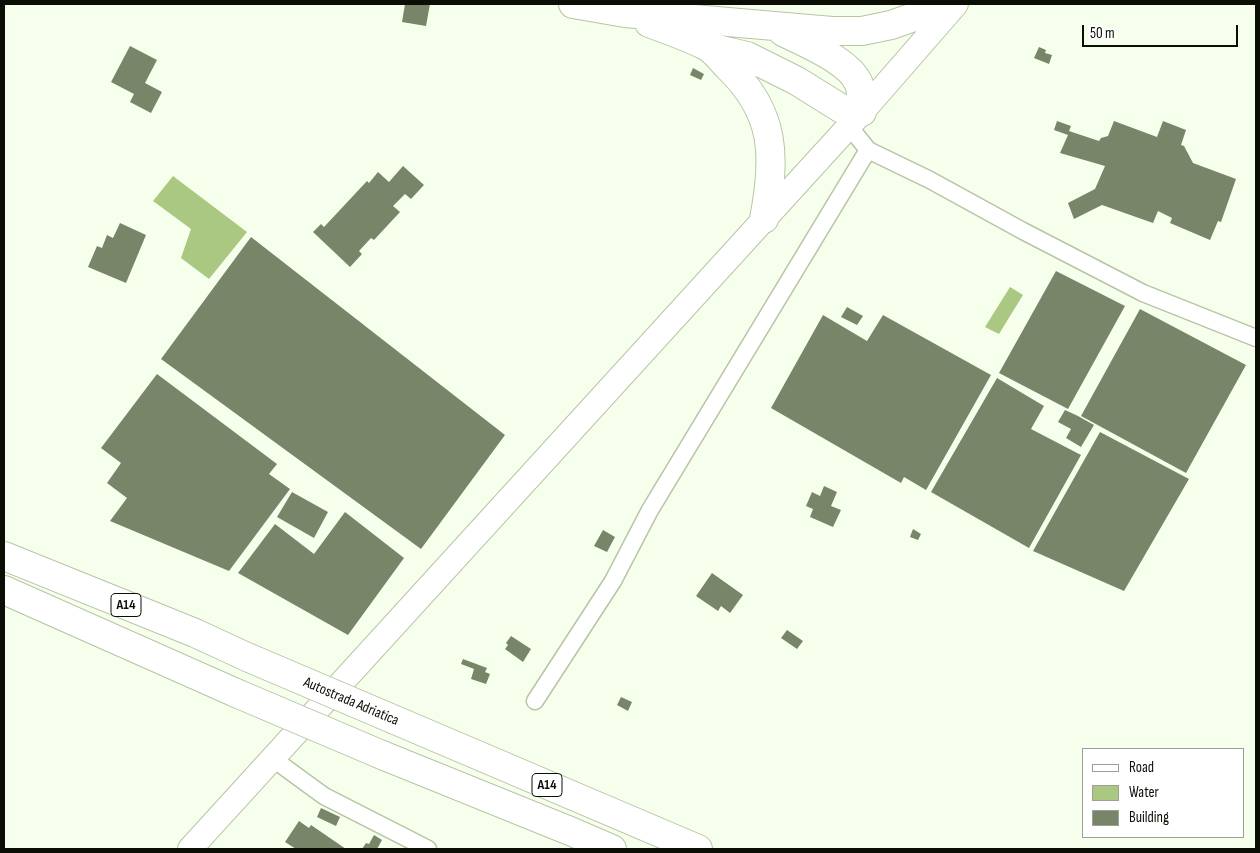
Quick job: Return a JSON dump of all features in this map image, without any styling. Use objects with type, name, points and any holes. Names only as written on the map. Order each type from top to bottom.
[{"type":"highway","points":[[573,4],[625,13],[832,31],[862,31],[891,25],[952,4]]},
{"type":"highway","points":[[625,13],[708,47],[747,56],[797,81],[856,119],[860,86],[850,72],[828,54],[769,25]]},
{"type":"highway","points":[[708,47],[740,78],[759,107],[765,122],[769,138],[771,169],[770,190],[764,218]]},
{"type":"highway","name":"A14","points":[[4,537],[146,604],[195,633]]},
{"type":"highway","name":"Autostrada Adriatica","points":[[4,556],[195,633],[246,657],[698,849]]},
{"type":"highway","name":"A14","points":[[4,590],[236,693],[612,849]]},
{"type":"main road","points":[[190,849],[856,119],[956,4]]},
{"type":"street","points":[[856,119],[868,150],[930,180],[1143,293],[1256,338]]},
{"type":"street","points":[[535,700],[613,581],[650,510],[868,150]]},
{"type":"street","points":[[272,758],[324,796],[428,849]]},
{"type":"water","points":[[173,176],[247,232],[209,279],[181,258],[191,229],[153,201]]},
{"type":"water","points":[[1010,287],[1023,295],[999,334],[985,327]]},
{"type":"building","points":[[405,4],[430,4],[426,26],[402,22]]},
{"type":"building","points":[[130,46],[157,60],[145,83],[162,92],[151,113],[130,102],[134,94],[111,82]]},
{"type":"building","points":[[1039,47],[1046,50],[1045,53],[1052,55],[1049,64],[1034,58]]},
{"type":"building","points":[[693,68],[704,74],[701,80],[690,75]]},
{"type":"building","points":[[1057,121],[1071,126],[1069,131],[1099,141],[1101,138],[1108,136],[1114,121],[1157,137],[1163,121],[1186,130],[1181,145],[1184,146],[1193,163],[1236,179],[1221,222],[1218,221],[1210,240],[1170,223],[1172,218],[1158,211],[1153,223],[1102,205],[1074,219],[1068,203],[1095,189],[1105,166],[1060,153],[1068,135],[1054,130]]},
{"type":"building","points":[[403,166],[424,185],[411,199],[405,194],[393,206],[400,212],[374,240],[371,238],[359,251],[362,254],[350,267],[313,232],[321,224],[324,227],[367,181],[369,183],[378,172],[389,182]]},
{"type":"building","points":[[120,223],[146,235],[126,283],[88,267],[97,246],[102,248],[107,235],[113,238]]},
{"type":"building","points":[[251,237],[505,435],[421,549],[161,359]]},
{"type":"building","points":[[1056,271],[1125,306],[1068,409],[999,373]]},
{"type":"building","points":[[847,307],[863,316],[857,325],[841,317]]},
{"type":"building","points":[[1140,309],[1246,365],[1186,473],[1081,416]]},
{"type":"building","points":[[823,315],[867,341],[883,315],[991,375],[926,490],[904,477],[901,483],[771,408]]},
{"type":"building","points":[[157,374],[277,464],[269,474],[290,489],[229,571],[110,521],[127,498],[107,483],[121,463],[101,448]]},
{"type":"building","points":[[997,378],[1044,406],[1031,429],[1081,455],[1029,548],[931,492]]},
{"type":"building","points":[[1065,410],[1094,425],[1081,447],[1066,438],[1071,429],[1058,422]]},
{"type":"building","points":[[1100,432],[1189,479],[1124,591],[1033,551]]},
{"type":"building","points":[[824,486],[837,492],[831,506],[841,510],[833,527],[810,517],[813,509],[806,506],[812,492],[820,496]]},
{"type":"building","points":[[292,492],[328,512],[314,538],[277,517]]},
{"type":"building","points":[[345,512],[404,558],[348,635],[238,573],[275,524],[314,554]]},
{"type":"building","points":[[913,529],[921,534],[918,540],[910,537]]},
{"type":"building","points":[[603,530],[615,537],[607,552],[594,546]]},
{"type":"building","points":[[712,573],[743,595],[730,613],[721,606],[718,611],[696,596]]},
{"type":"building","points":[[787,630],[803,641],[797,649],[781,638]]},
{"type":"building","points":[[511,636],[531,649],[523,662],[505,649],[508,645],[506,643]]},
{"type":"building","points":[[463,659],[487,668],[485,672],[490,674],[486,684],[471,679],[474,669],[461,664]]},
{"type":"building","points":[[621,697],[632,702],[628,711],[617,705]]},
{"type":"building","points":[[321,808],[340,817],[336,826],[317,817]]},
{"type":"building","points":[[299,821],[309,828],[311,825],[346,849],[296,849],[285,842]]},
{"type":"building","points":[[374,835],[382,840],[377,849],[362,849],[366,843],[369,844]]}]
